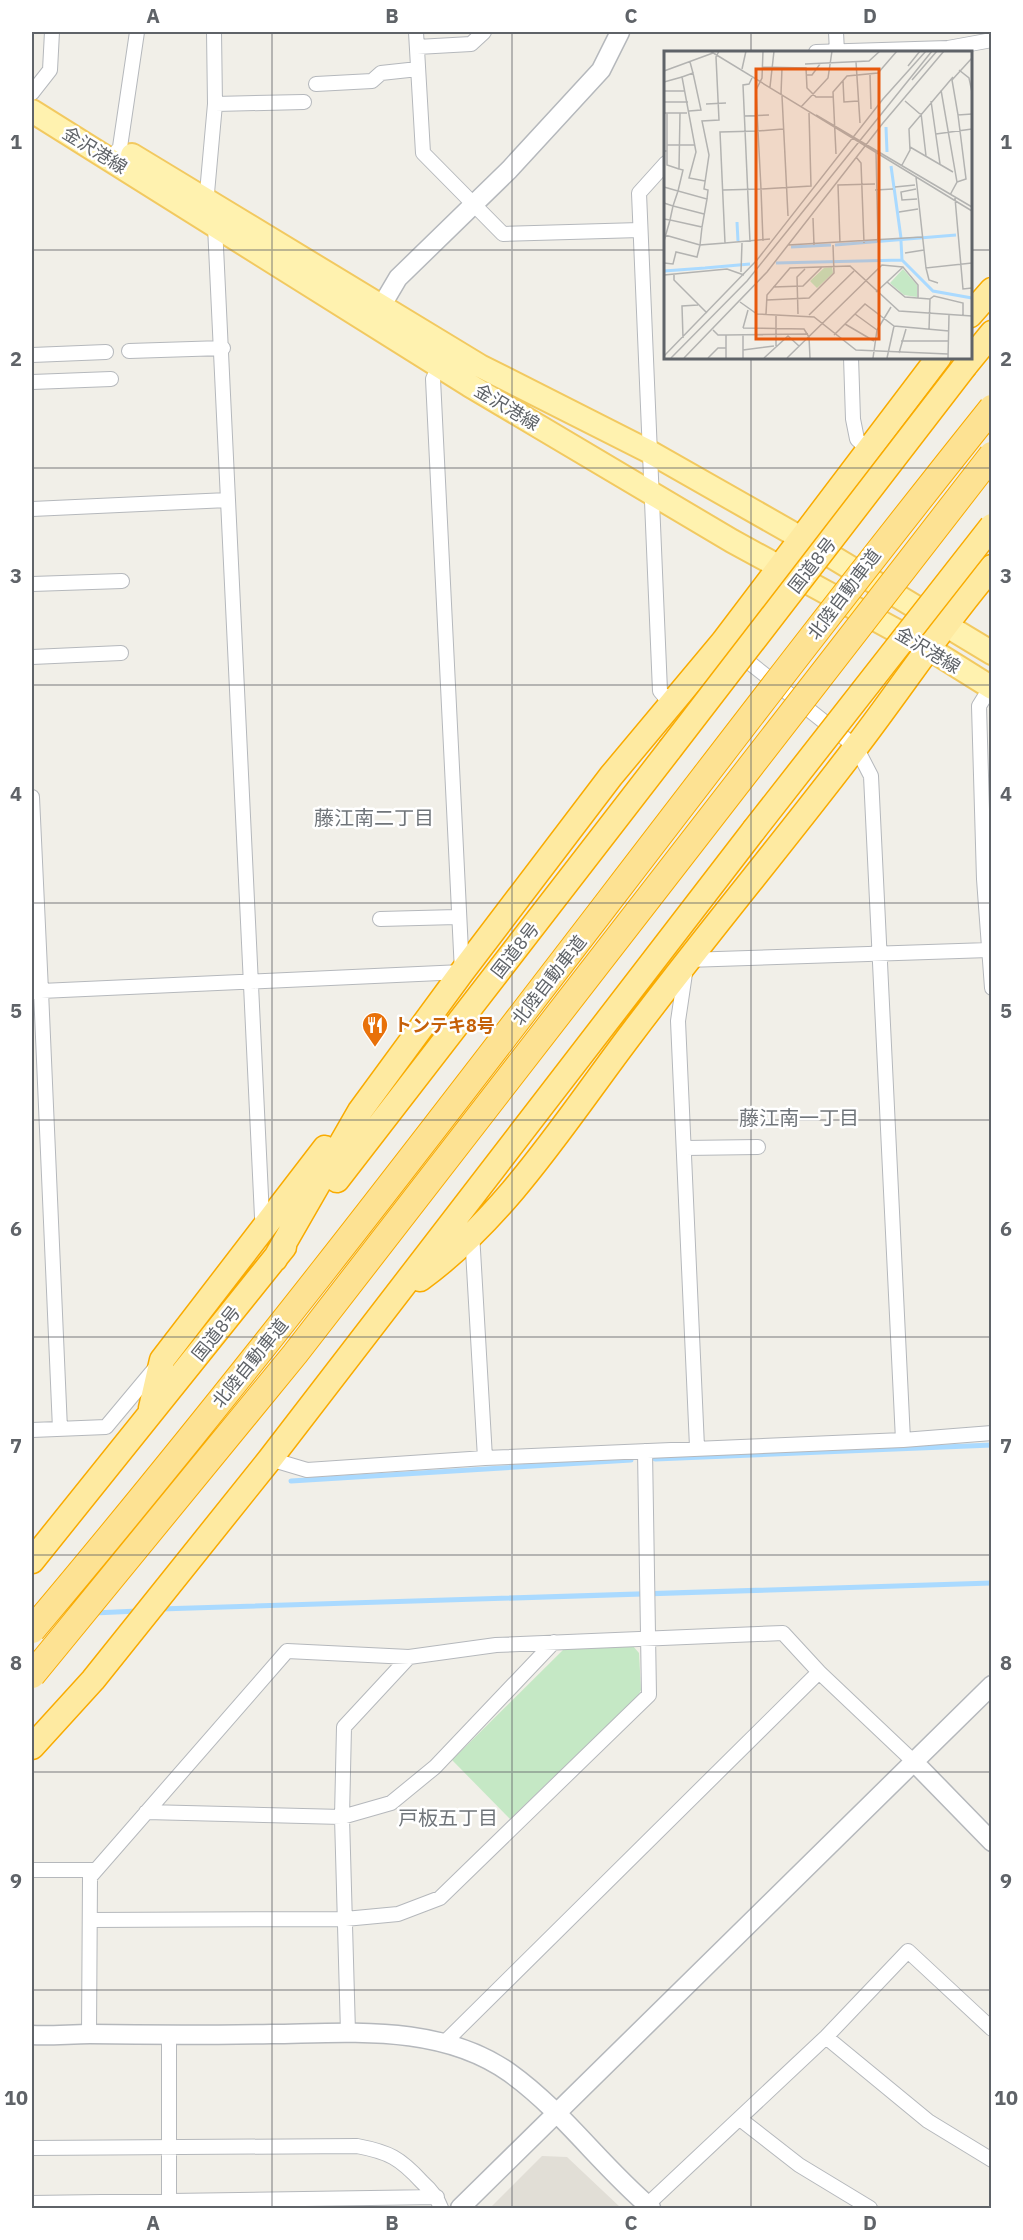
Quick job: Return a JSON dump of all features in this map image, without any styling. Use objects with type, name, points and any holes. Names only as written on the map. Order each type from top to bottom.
[{"type":"highway","points":[[972,313],[992,290]]},
{"type":"highway","name":"国道8号","points":[[972,357],[992,333]]},
{"type":"highway","points":[[275,1259],[360,1111],[462,972],[611,776],[723,642],[938,358]]},
{"type":"highway","name":"国道8号","points":[[32,1561],[275,1259],[972,358]]},
{"type":"highway","name":"北陸自動車道","points":[[32,1630],[274,1335],[880,547],[992,408]]},
{"type":"highway","name":"北陸自動車道","points":[[32,1675],[295,1354],[992,455]]},
{"type":"highway","points":[[32,1747],[93,1680],[270,1459],[754,830],[992,526]]},
{"type":"highway","points":[[398,1294],[446,1260],[517,1183],[687,960],[856,747],[944,625],[992,567]]},
{"type":"highway","points":[[149,1416],[162,1360],[337,1133],[360,1111]]},
{"type":"main road","name":"金沢港線","points":[[32,93],[115,154],[207,215],[377,314],[648,451],[801,538],[992,653]]},
{"type":"main road","name":"金沢港線","points":[[32,111],[115,154]]},
{"type":"main road","name":"金沢港線","points":[[377,314],[439,367],[779,568],[928,648],[991,687]]},
{"type":"street","points":[[32,93],[50,70],[52,32]]},
{"type":"street","points":[[115,154],[137,32]]},
{"type":"street","points":[[214,32],[215,104],[207,215],[222,348],[262,1217],[268,1223]]},
{"type":"street","points":[[416,32],[423,153],[503,234],[640,230]]},
{"type":"street","points":[[417,47],[471,44],[484,32]]},
{"type":"street","points":[[377,314],[398,278],[509,171],[601,70],[620,32]]},
{"type":"street","points":[[836,32],[837,51]]},
{"type":"street","points":[[892,51],[948,50],[992,40]]},
{"type":"street","points":[[316,84],[372,81],[381,73],[418,69]]},
{"type":"street","points":[[215,104],[304,102]]},
{"type":"street","points":[[664,165],[639,193],[648,451],[660,692],[670,703]]},
{"type":"street","points":[[129,351],[222,348]]},
{"type":"street","points":[[32,355],[106,352]]},
{"type":"street","points":[[851,358],[853,419],[857,439],[870,451]]},
{"type":"street","points":[[36,992],[462,972],[457,916],[433,379],[439,367]]},
{"type":"street","points":[[32,382],[111,379]]},
{"type":"street","points":[[32,509],[228,500]]},
{"type":"street","points":[[32,584],[122,581]]},
{"type":"street","points":[[723,642],[856,747],[871,776],[903,1440]]},
{"type":"street","points":[[32,657],[121,653]]},
{"type":"street","points":[[991,687],[979,706],[992,988]]},
{"type":"street","points":[[32,797],[36,992],[60,1429]]},
{"type":"street","points":[[380,918],[457,916]]},
{"type":"street","points":[[697,1447],[678,1021],[687,960],[989,950]]},
{"type":"street","points":[[685,1148],[758,1147]]},
{"type":"street","points":[[472,1233],[485,1458]]},
{"type":"street","points":[[32,1430],[106,1427],[162,1360]]},
{"type":"street","points":[[270,1459],[307,1470],[485,1458],[697,1447],[903,1440],[992,1433]]},
{"type":"street","points":[[90,1920],[345,1918],[398,1914],[440,1898],[649,1695],[650,1638],[645,1451]]},
{"type":"street","points":[[89,2034],[90,1876],[287,1651],[409,1657],[496,1645],[783,1633],[819,1672],[913,1761],[992,1842]]},
{"type":"street","points":[[146,1812],[342,1817],[392,1803],[435,1767],[554,1642]]},
{"type":"street","points":[[348,2033],[342,1817],[344,1727],[409,1657]]},
{"type":"street","points":[[445,2042],[819,1672]]},
{"type":"street","points":[[460,2208],[992,1685]]},
{"type":"street","points":[[32,1870],[96,1870]]},
{"type":"street","points":[[32,2034],[169,2036],[348,2033],[417,2036],[445,2042],[481,2056],[510,2073],[558,2114],[649,2207],[826,2037],[908,1951],[992,2029]]},
{"type":"street","points":[[169,2036],[169,2204]]},
{"type":"street","points":[[826,2037],[928,2121],[992,2160]]},
{"type":"street","points":[[740,2119],[799,2165],[870,2208]]},
{"type":"street","points":[[32,2148],[357,2146],[379,2150],[401,2159],[439,2203]]},
{"type":"street","points":[[32,2203],[439,2203]]},
{"type":"shaded area","points":[[542,2156],[567,2157],[621,2208],[490,2208]]},
{"type":"green space","points":[[573,1646],[633,1646],[639,1653],[641,1690],[638,1696],[510,1819],[452,1760],[564,1649]]},
{"type":"waterway","points":[[655,1459],[992,1445]]},
{"type":"waterway","points":[[291,1481],[631,1460]]},
{"type":"waterway","points":[[160,1609],[992,1583]]},
{"type":"waterway","points":[[94,1613],[138,1611]]},
{"type":"place","name":"トンテキ8号","points":[[375,1048]]},
{"type":"district","name":"藤江南二丁目","points":[[374,817]]},
{"type":"district","name":"藤江南一丁目","points":[[799,1117]]},
{"type":"district","name":"戸板五丁目","points":[[448,1817]]}]
